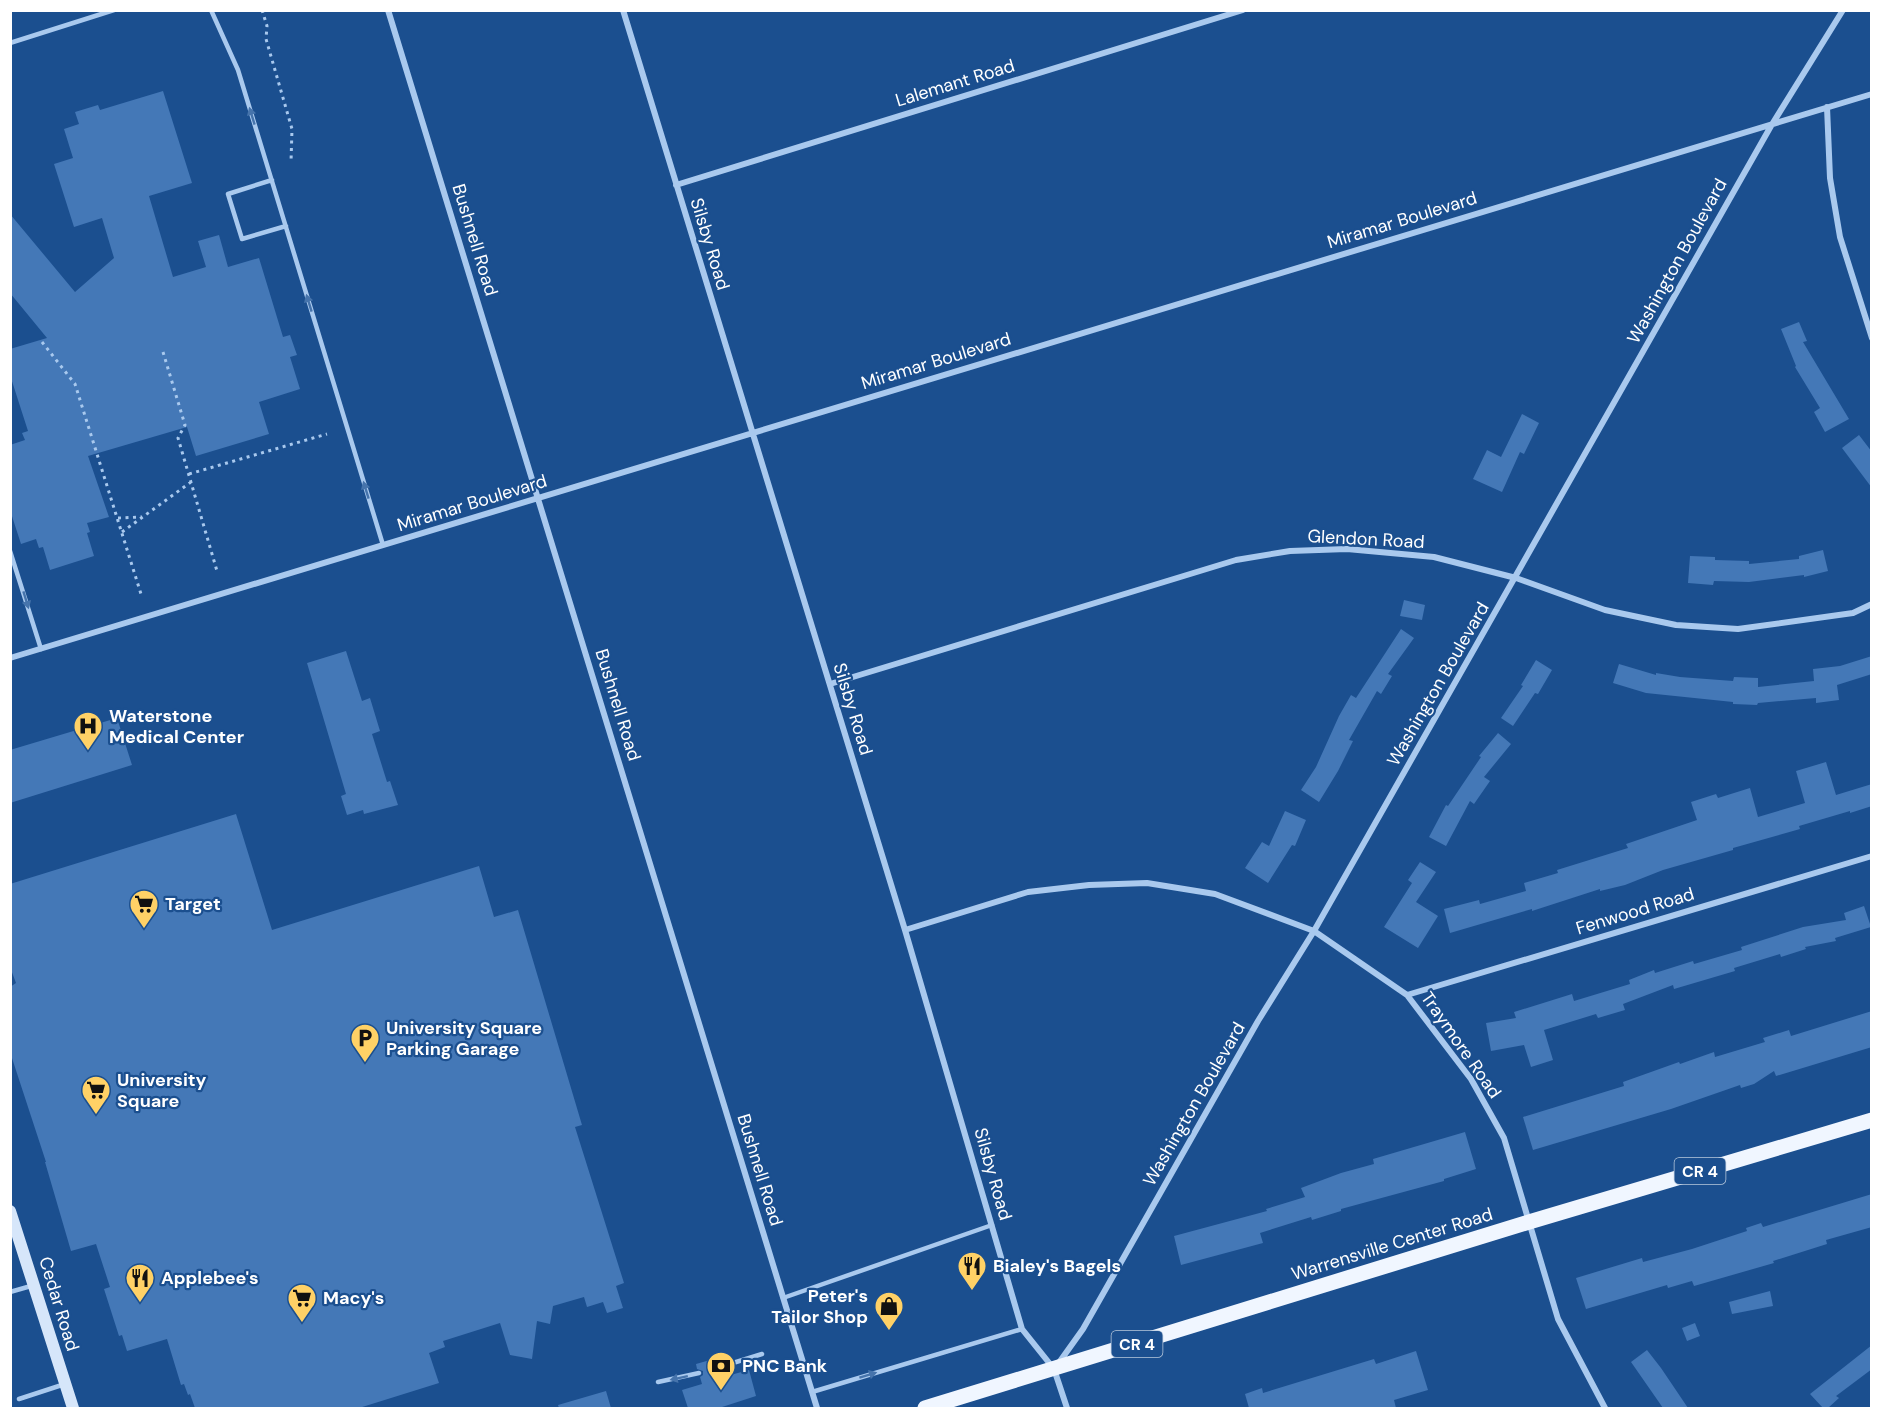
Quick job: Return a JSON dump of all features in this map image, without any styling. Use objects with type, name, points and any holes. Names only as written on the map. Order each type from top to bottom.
[{"type":"main road","name":"Warrensville Center Road","points":[[925,1408],[1529,1222],[1872,1120]]},
{"type":"main road","name":"Cedar Road","points":[[10,1211],[15,1244],[34,1285],[73,1408]]},
{"type":"street","name":"Bushnell Road","points":[[388,10],[817,1408]]},
{"type":"street","name":"Silsby Road","points":[[623,10],[905,930],[1022,1329],[1054,1370],[1067,1408]]},
{"type":"street","name":"Lalemant Road","points":[[676,185],[1243,10]]},
{"type":"street","name":"Washington Boulevard","points":[[1054,1370],[1083,1329],[1258,1021],[1314,931],[1771,126],[1844,10]]},
{"type":"street","name":"Miramar Boulevard","points":[[10,658],[1872,94]]},
{"type":"street","points":[[1827,107],[1830,178],[1840,237],[1872,338]]},
{"type":"street","name":"Glendon Road","points":[[830,684],[1236,560],[1290,551],[1347,549],[1434,557],[1516,578],[1605,610],[1676,625],[1738,629],[1853,613],[1872,604]]},
{"type":"street","name":"Fenwood Road","points":[[1407,995],[1872,856]]},
{"type":"street","name":"Traymore Road","points":[[905,930],[1028,892],[1089,885],[1147,883],[1215,894],[1314,931],[1407,995],[1471,1079],[1504,1138],[1558,1319],[1605,1408]]},
{"type":"lane","points":[[10,43],[114,10]]},
{"type":"lane","points":[[211,10],[238,70],[383,545]]},
{"type":"lane","points":[[272,180],[228,194],[242,239],[286,226]]},
{"type":"lane","points":[[10,551],[41,649]]},
{"type":"lane","points":[[783,1298],[992,1225]]},
{"type":"lane","points":[[10,1292],[34,1285]]},
{"type":"lane","points":[[812,1392],[1022,1329]]},
{"type":"lane","points":[[720,1367],[762,1354]]},
{"type":"lane","points":[[658,1382],[699,1373]]},
{"type":"lane","points":[[19,1399],[65,1384]]},
{"type":"path","points":[[262,10],[267,26],[266,39],[292,129],[291,162]]},
{"type":"path","points":[[42,342],[75,384],[141,594]]},
{"type":"path","points":[[163,352],[184,425],[178,438],[217,571]]},
{"type":"path","points":[[189,474],[327,434]]},
{"type":"path","points":[[122,532],[191,482]]},
{"type":"path","points":[[118,518],[144,516]]},
{"type":"building","points":[[163,91],[192,183],[149,196],[173,277],[206,267],[198,241],[219,235],[228,267],[259,258],[283,337],[290,335],[297,355],[290,357],[300,389],[259,402],[269,434],[196,456],[187,427],[88,456],[109,517],[87,523],[90,532],[87,533],[94,556],[50,570],[43,547],[39,548],[36,539],[21,544],[10,510],[10,445],[25,440],[22,433],[28,431],[10,375],[10,349],[47,338],[10,293],[10,214],[75,292],[114,258],[102,218],[74,227],[54,164],[73,158],[64,129],[79,124],[75,112],[98,105],[100,110]]},
{"type":"building","points":[[1799,322],[1807,341],[1803,342],[1849,419],[1825,432],[1814,412],[1820,408],[1795,367],[1781,329]]},
{"type":"building","points":[[1522,414],[1539,423],[1524,454],[1520,452],[1502,492],[1473,479],[1487,450],[1501,457]]},
{"type":"building","points":[[1859,435],[1872,452],[1872,488],[1842,448]]},
{"type":"building","points":[[1823,550],[1828,571],[1804,577],[1804,575],[1749,582],[1714,581],[1713,585],[1688,583],[1690,556],[1715,557],[1715,560],[1749,561],[1749,564],[1799,559],[1799,556]]},
{"type":"building","points":[[1404,600],[1425,605],[1422,620],[1400,616]]},
{"type":"building","points":[[1401,629],[1414,638],[1388,674],[1392,676],[1381,694],[1377,691],[1349,740],[1353,741],[1338,771],[1319,802],[1301,790],[1316,767],[1351,695],[1356,698]]},
{"type":"building","points":[[346,651],[362,701],[370,698],[380,731],[372,734],[387,782],[390,781],[398,805],[364,814],[363,810],[347,815],[341,796],[346,794],[307,663]]},
{"type":"building","points":[[1872,656],[1872,674],[1837,685],[1839,700],[1816,703],[1816,698],[1758,703],[1757,705],[1733,704],[1733,702],[1646,693],[1613,683],[1619,664],[1656,675],[1656,673],[1733,681],[1734,677],[1758,678],[1758,687],[1814,681],[1813,669],[1840,666]]},
{"type":"building","points":[[1536,660],[1552,670],[1538,694],[1535,693],[1513,726],[1501,718],[1523,686],[1521,685]]},
{"type":"building","points":[[117,718],[132,765],[10,803],[10,750]]},
{"type":"building","points":[[1498,733],[1511,744],[1484,777],[1490,781],[1474,804],[1470,801],[1446,846],[1429,837],[1446,805],[1448,806],[1481,757],[1479,756]]},
{"type":"building","points":[[1826,762],[1836,795],[1872,784],[1872,806],[1799,826],[1800,829],[1663,870],[1625,885],[1600,891],[1600,889],[1532,911],[1532,909],[1450,933],[1444,909],[1479,900],[1480,904],[1526,891],[1524,883],[1628,848],[1626,844],[1697,820],[1691,802],[1716,794],[1718,798],[1750,788],[1758,817],[1805,803],[1796,771]]},
{"type":"building","points":[[1285,811],[1306,820],[1295,846],[1292,845],[1268,883],[1245,868],[1262,842],[1269,846]]},
{"type":"building","points":[[236,814],[272,930],[479,866],[494,917],[518,910],[582,1125],[575,1127],[624,1283],[616,1286],[623,1308],[607,1313],[603,1302],[587,1307],[584,1297],[553,1306],[550,1324],[537,1321],[532,1359],[510,1355],[500,1323],[443,1341],[445,1347],[429,1353],[439,1383],[359,1408],[195,1408],[184,1384],[181,1385],[167,1339],[127,1351],[122,1335],[119,1336],[104,1289],[110,1287],[96,1244],[71,1251],[46,1162],[10,1052],[10,987],[16,983],[10,967],[10,884]]},
{"type":"building","points":[[1420,862],[1436,872],[1416,902],[1438,916],[1418,948],[1384,927],[1412,883],[1408,880]]},
{"type":"building","points":[[1864,906],[1871,927],[1835,938],[1836,941],[1805,947],[1806,949],[1781,957],[1780,954],[1734,968],[1735,971],[1674,989],[1673,985],[1623,1004],[1625,1010],[1598,1018],[1596,1014],[1544,1030],[1553,1060],[1531,1067],[1524,1045],[1491,1051],[1486,1023],[1516,1018],[1514,1012],[1572,994],[1574,1001],[1630,984],[1629,980],[1654,970],[1655,973],[1693,961],[1694,964],[1742,950],[1741,947],[1803,927],[1846,920],[1844,913]]},
{"type":"building","points":[[1872,1011],[1872,1047],[1776,1076],[1774,1071],[1754,1084],[1741,1088],[1740,1085],[1671,1109],[1533,1150],[1523,1117],[1624,1086],[1623,1082],[1679,1062],[1680,1064],[1714,1052],[1715,1057],[1765,1042],[1763,1038],[1789,1030],[1791,1036]]},
{"type":"building","points":[[1465,1132],[1476,1169],[1444,1179],[1444,1181],[1260,1233],[1263,1243],[1181,1265],[1174,1236],[1267,1211],[1266,1209],[1305,1197],[1301,1188],[1374,1164],[1373,1159]]},
{"type":"building","points":[[1872,1194],[1872,1227],[1826,1240],[1827,1244],[1773,1261],[1774,1263],[1694,1286],[1692,1281],[1668,1288],[1667,1285],[1586,1309],[1576,1278],[1642,1258],[1643,1262],[1692,1249],[1747,1231],[1746,1228],[1761,1223],[1763,1227]]},
{"type":"building","points":[[1770,1291],[1773,1306],[1732,1314],[1729,1302]]},
{"type":"building","points":[[1695,1323],[1700,1336],[1687,1341],[1682,1328]]},
{"type":"building","points":[[1872,1345],[1872,1369],[1836,1396],[1839,1398],[1828,1408],[1823,1408],[1810,1394]]},
{"type":"building","points":[[1647,1350],[1688,1408],[1663,1408],[1631,1362]]},
{"type":"building","points":[[1416,1351],[1428,1390],[1394,1400],[1396,1408],[1249,1408],[1245,1394],[1262,1388],[1263,1393],[1374,1359],[1376,1364]]},
{"type":"building","points":[[717,1358],[716,1369],[721,1371],[723,1377],[749,1370],[756,1396],[719,1408],[688,1408],[682,1390],[702,1384],[700,1377],[703,1371],[697,1369],[696,1364]]},
{"type":"building","points":[[606,1391],[611,1408],[559,1408],[558,1405]]},
{"type":"place","name":"Waterstone Medical Center","points":[[88,752]]},
{"type":"place","name":"Target","points":[[144,930]]},
{"type":"place","name":"University Square Parking Garage","points":[[365,1064]]},
{"type":"place","name":"University Square","points":[[96,1116]]},
{"type":"place","name":"Bialey's Bagels","points":[[972,1292]]},
{"type":"place","name":"Applebee's","points":[[140,1304]]},
{"type":"place","name":"Macy's","points":[[302,1324]]},
{"type":"place","name":"Peter's Tailor Shop","points":[[889,1332]]},
{"type":"place","name":"PNC Bank","points":[[721,1392]]}]
